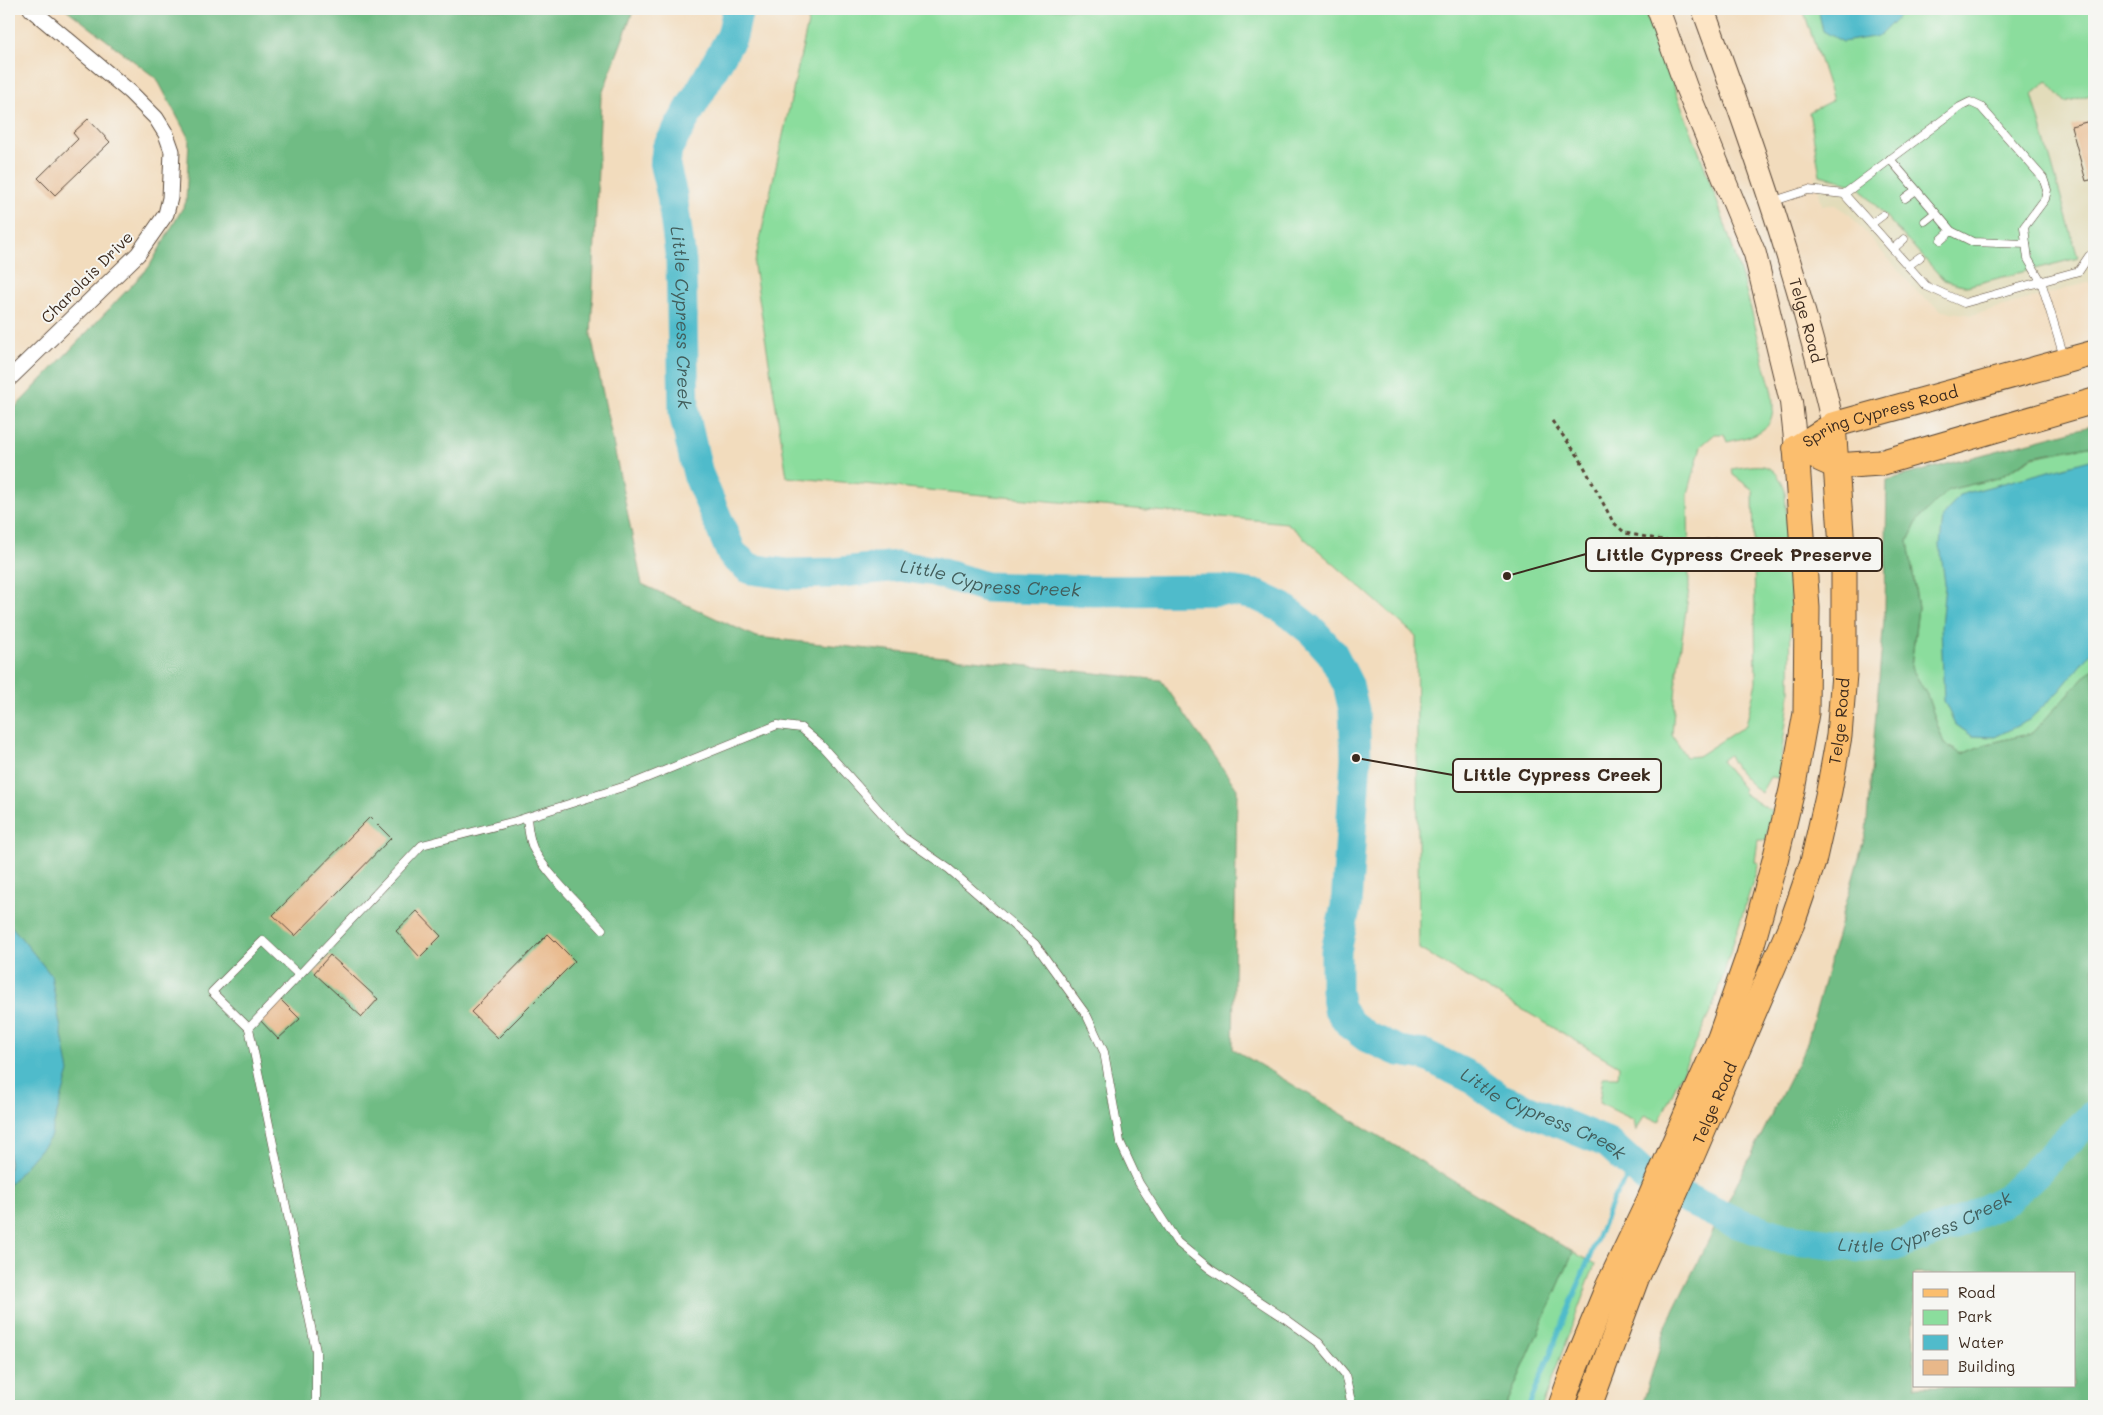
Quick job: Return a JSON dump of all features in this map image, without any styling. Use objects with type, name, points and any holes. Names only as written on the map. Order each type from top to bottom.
[{"type":"main road","name":"Telge Road","points":[[1658,9],[1686,87],[1756,254],[1791,402],[1807,608],[1806,713],[1792,790],[1749,955],[1683,1148]]},
{"type":"main road","name":"Telge Road","points":[[1589,1406],[1636,1278],[1659,1205],[1683,1148],[1792,923],[1813,862],[1839,736],[1844,674],[1844,573],[1833,425],[1818,357],[1771,202],[1703,9]]},
{"type":"main road","name":"Spring Cypress Road","points":[[1796,448],[1833,425],[2094,353]]},
{"type":"main road","name":"Spring Cypress Road","points":[[1796,448],[1836,466],[1880,463],[2094,402]]},
{"type":"main road","name":"Telge Road","points":[[1561,1406],[1572,1372],[1605,1296],[1659,1205]]},
{"type":"street","name":"Charolais Drive","points":[[9,379],[138,254],[166,214],[170,198],[172,151],[166,134],[156,118],[130,92],[31,9]]},
{"type":"lane","points":[[1844,194],[1960,107],[1970,102],[1981,107],[2044,178],[2048,190],[2045,199],[2024,226],[2026,244],[2028,259],[2041,281],[2066,361]]},
{"type":"lane","points":[[1890,159],[1951,231],[1973,242],[2026,244]]},
{"type":"lane","points":[[1771,202],[1808,190],[1844,194],[1926,286],[1964,303],[2079,271],[2089,256]]},
{"type":"lane","points":[[1905,198],[1916,190]]},
{"type":"lane","points":[[1925,221],[1935,213]]},
{"type":"lane","points":[[1871,224],[1883,215]]},
{"type":"lane","points":[[1941,240],[1951,231]]},
{"type":"lane","points":[[1893,249],[1904,239]]},
{"type":"lane","points":[[1908,266],[1920,257]]},
{"type":"lane","points":[[249,1028],[422,845],[527,818],[629,785],[777,726],[801,728],[832,756],[903,837],[949,869],[1035,944],[1087,1016],[1104,1052],[1120,1142],[1139,1183],[1177,1242],[1210,1269],[1319,1343],[1345,1374],[1352,1406]]},
{"type":"lane","points":[[527,818],[528,834],[534,849],[545,866],[602,929]]},
{"type":"lane","points":[[299,975],[263,941],[212,992],[249,1028],[316,1351],[316,1406]]},
{"type":"path","points":[[1552,421],[1579,457],[1613,522],[1625,533],[1678,543],[1718,539]]},
{"type":"shaded area","points":[[2047,81],[2065,102],[2094,94],[2094,281],[1972,315],[1942,311],[1919,294],[1850,215],[1835,205],[1822,205],[1815,175],[1857,185],[2078,258],[2032,94]]},
{"type":"green space","points":[[66,9],[634,9],[601,97],[591,335],[642,584],[756,637],[1161,680],[1237,789],[1233,1049],[1573,1252],[1506,1406],[9,1406],[9,414],[149,267],[186,202],[189,139],[157,79]]},
{"type":"green space","points":[[811,9],[1644,9],[1726,228],[1753,318],[1773,402],[1770,422],[1760,431],[1747,437],[1727,442],[1724,434],[1715,434],[1701,446],[1688,494],[1689,589],[1677,673],[1672,735],[1686,757],[1698,756],[1746,725],[1756,682],[1753,490],[1733,475],[1732,469],[1751,466],[1765,467],[1771,469],[1781,481],[1785,491],[1791,595],[1790,695],[1778,778],[1770,777],[1761,793],[1742,776],[1729,755],[1721,761],[1744,789],[1743,793],[1771,811],[1766,840],[1758,840],[1755,862],[1759,863],[1713,1006],[1659,1122],[1644,1115],[1636,1132],[1634,1120],[1599,1103],[1603,1077],[1618,1077],[1619,1066],[1419,949],[1416,636],[1287,523],[787,477],[754,266]]},
{"type":"green space","points":[[1803,9],[2094,9],[2094,94],[2065,102],[2047,81],[2032,94],[2078,258],[1967,286],[1944,280],[1857,185],[1820,175],[1809,112],[1833,100]]},
{"type":"green space","points":[[2094,425],[2094,445],[2033,456],[1998,478],[1948,490],[1918,520],[1908,541],[1918,608],[1911,667],[1927,695],[1944,744],[1962,754],[1983,745],[2032,733],[2094,667],[2094,1406],[1642,1406],[1667,1323],[1806,1046],[1866,832],[1885,608],[1887,480]]},
{"type":"green space","points":[[2094,445],[2094,667],[2032,733],[1983,745],[1962,754],[1944,744],[1927,695],[1911,667],[1918,608],[1908,541],[1918,520],[1948,490],[1998,478],[2033,457]]},
{"type":"green space","points":[[1573,1252],[1595,1264],[1542,1406],[1506,1406]]},
{"type":"water","points":[[1818,9],[1906,9],[1879,36],[1843,42],[1823,31]]},
{"type":"water","points":[[2094,459],[2094,649],[2059,691],[2029,720],[1995,737],[1972,736],[1955,724],[1944,701],[1941,627],[1945,584],[1940,545],[1943,517],[1959,495]]},
{"type":"water","points":[[9,923],[51,975],[69,1072],[50,1138],[9,1185]]},
{"type":"building","points":[[88,119],[110,142],[55,195],[38,178],[78,139],[73,133]]},
{"type":"building","points":[[2094,120],[2094,179],[2086,181],[2071,126]]},
{"type":"building","points":[[370,817],[391,838],[295,936],[273,915]]},
{"type":"building","points":[[417,911],[441,936],[420,957],[396,931]]},
{"type":"building","points":[[548,934],[575,961],[498,1038],[471,1012]]},
{"type":"building","points":[[330,955],[378,999],[362,1017],[314,973]]},
{"type":"building","points":[[280,999],[300,1019],[278,1039],[259,1019]]},
{"type":"waterway","name":"Little Cypress Creek","points":[[738,9],[732,36],[667,149],[665,166],[672,195],[681,261],[684,413],[698,474],[732,554],[750,569],[788,574],[833,573],[898,566],[933,571],[986,587],[1094,591],[1223,590],[1256,595],[1283,608],[1313,632],[1332,653],[1348,685],[1354,710],[1356,758],[1346,906],[1336,951],[1336,990],[1339,1009],[1351,1025],[1367,1037],[1399,1051],[1425,1055],[1472,1078],[1497,1097],[1608,1143],[1651,1182],[1735,1222],[1786,1239],[1862,1247],[1900,1244],[1959,1223],[2008,1198],[2094,1115]]},
{"type":"waterway","points":[[1529,1406],[1614,1197],[1635,1168]]},
{"type":"place","name":"Little Cypress Creek Preserve","points":[[1507,576]]},
{"type":"place","name":"Little Cypress Creek","points":[[1356,758]]}]
